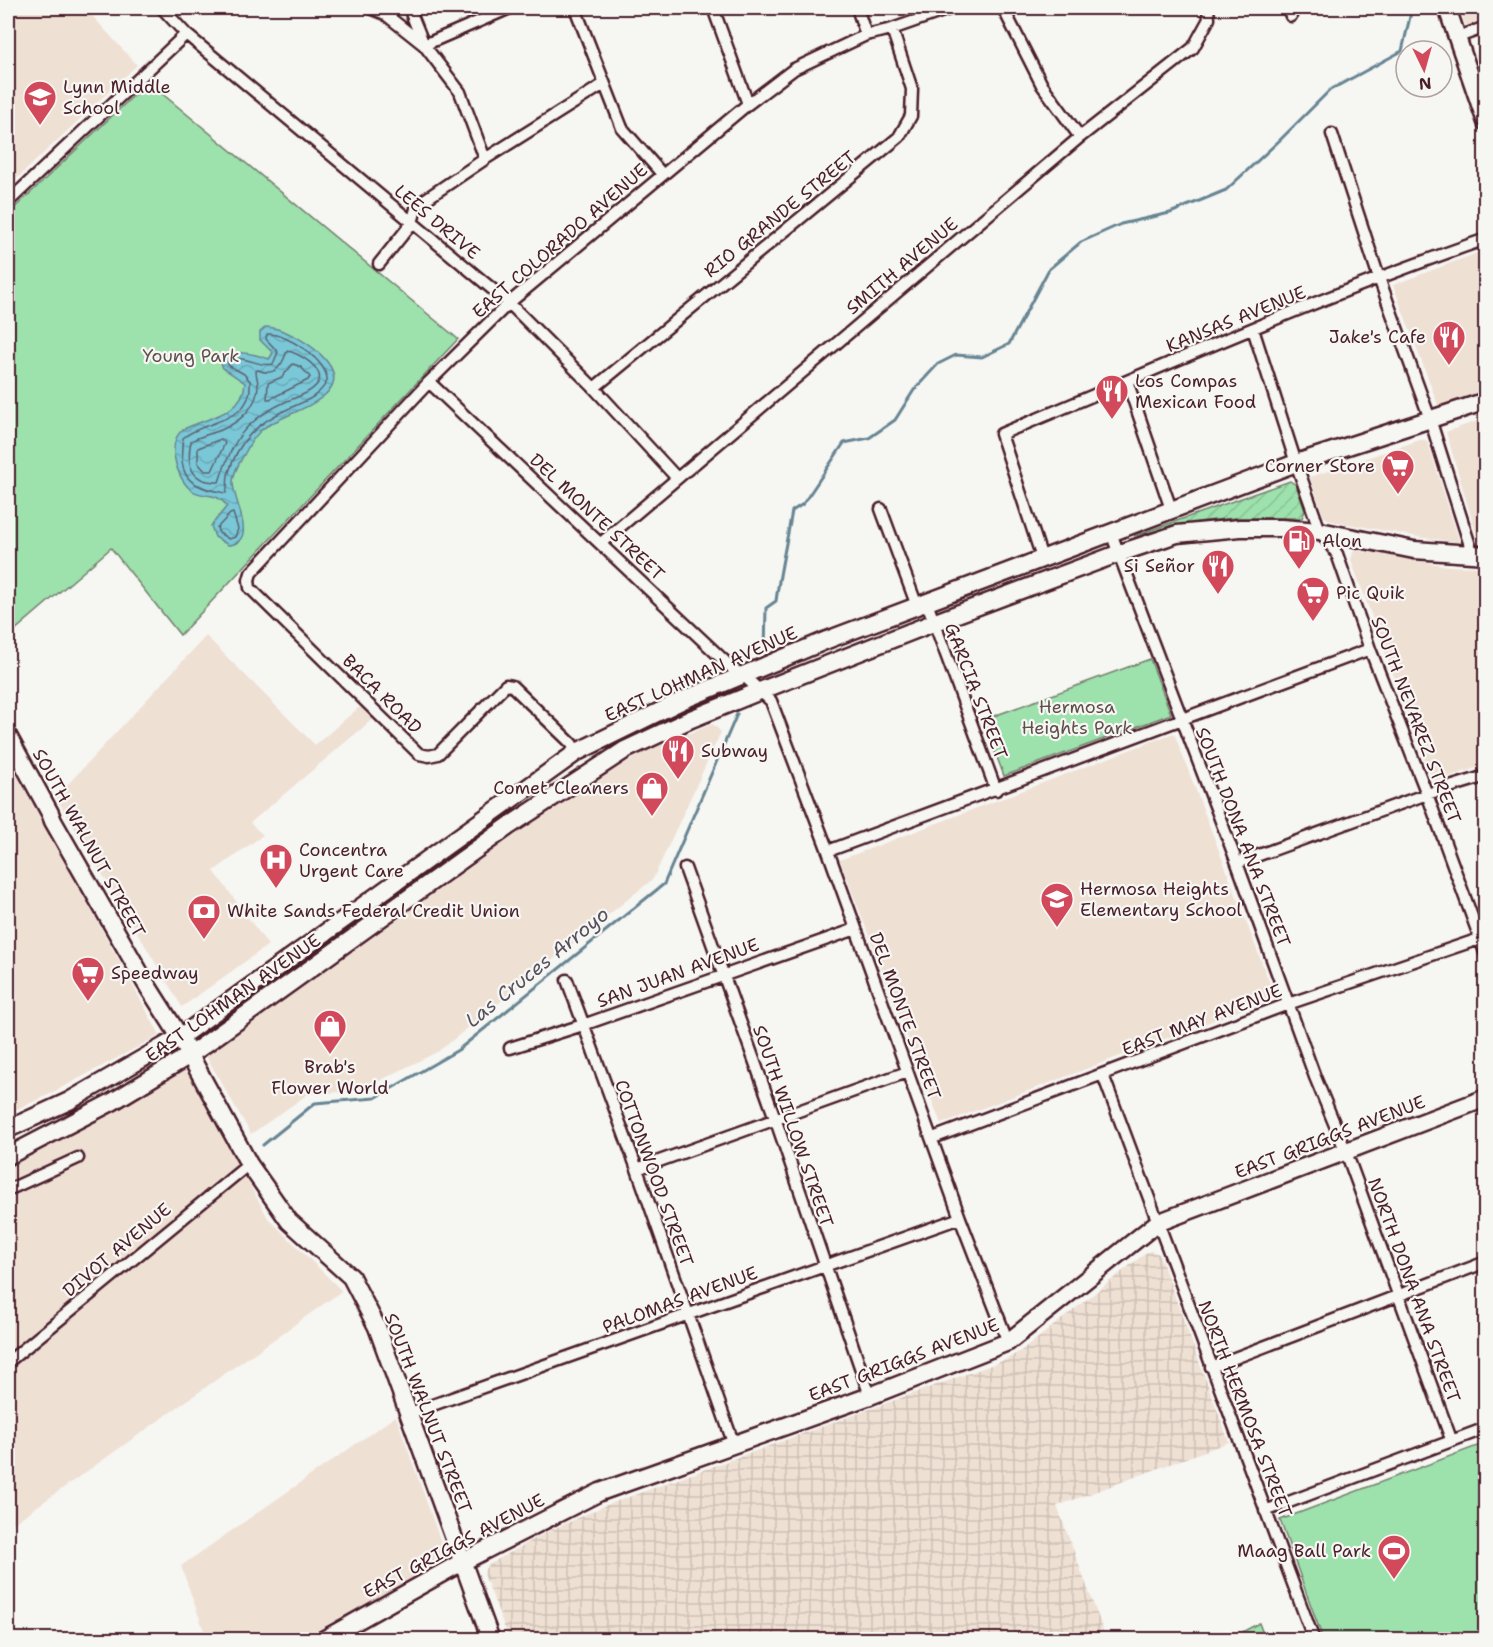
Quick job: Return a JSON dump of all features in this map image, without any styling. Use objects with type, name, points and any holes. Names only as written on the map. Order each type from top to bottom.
[{"type":"main road","points":[[1447,8],[1485,122]]},
{"type":"main road","name":"EAST LOHMAN AVENUE","points":[[8,1129],[69,1101],[180,1037],[578,752],[683,700],[827,640],[1171,509],[1296,463],[1485,401]]},
{"type":"main road","name":"EAST LOHMAN AVENUE","points":[[8,1156],[136,1088],[190,1055],[304,971],[391,912],[549,798],[625,750],[691,719],[765,696],[933,623],[1177,534],[1240,528],[1320,531],[1414,550],[1479,555]]},
{"type":"main road","name":"SOUTH WALNUT STREET","points":[[8,736],[53,821],[145,982],[180,1037],[249,1164],[289,1221],[351,1277],[377,1327],[491,1640]]},
{"type":"main road","name":"EAST GRIGGS AVENUE","points":[[323,1640],[462,1562],[600,1492],[870,1396],[1008,1342],[1157,1223],[1485,1098]]},
{"type":"main road","points":[[69,1101],[80,1118]]},
{"type":"street","name":"LEES DRIVE","points":[[162,8],[186,34],[509,303],[594,388],[676,477]]},
{"type":"street","points":[[371,8],[385,14],[424,45],[460,92],[485,159]]},
{"type":"street","points":[[409,8],[424,45]]},
{"type":"street","points":[[424,45],[510,8]]},
{"type":"street","points":[[575,8],[622,128],[662,174]]},
{"type":"street","points":[[712,8],[748,104]]},
{"type":"street","points":[[856,8],[866,35]]},
{"type":"street","name":"EAST COLORADO AVENUE","points":[[249,580],[251,573],[429,382],[509,303],[748,104],[794,69],[866,35],[892,29],[952,8]]},
{"type":"street","points":[[1003,8],[1042,85],[1080,138]]},
{"type":"street","name":"SMITH AVENUE","points":[[601,543],[676,477],[1080,138],[1193,48],[1209,19],[1208,8]]},
{"type":"street","points":[[1458,37],[1485,27]]},
{"type":"street","name":"RIO GRANDE STREET","points":[[594,388],[899,137],[911,116],[912,89],[892,29]]},
{"type":"street","points":[[8,202],[186,34]]},
{"type":"street","points":[[379,264],[412,222],[417,205],[604,84]]},
{"type":"street","points":[[1332,134],[1380,278],[1479,555]]},
{"type":"street","name":"KANSAS AVENUE","points":[[1042,558],[1001,434],[1253,329],[1485,239]]},
{"type":"street","name":"SOUTH NEVAREZ STREET","points":[[1253,329],[1320,531],[1338,554],[1370,649],[1483,938],[1485,955]]},
{"type":"street","points":[[1127,381],[1171,509]]},
{"type":"street","name":"DEL MONTE STREET","points":[[429,382],[733,669],[765,696],[828,851],[960,1218],[1008,1342]]},
{"type":"street","name":"GARCIA STREET","points":[[881,510],[922,605],[933,623],[996,790]]},
{"type":"street","name":"SOUTH DONA ANA STREET","points":[[1111,533],[1346,1152]]},
{"type":"street","name":"BACA ROAD","points":[[249,580],[250,588],[419,754],[429,756],[438,754],[506,684],[512,686],[578,752]]},
{"type":"street","points":[[828,851],[1370,649]]},
{"type":"street","points":[[1237,863],[1427,794],[1485,776]]},
{"type":"street","name":"SOUTH WILLOW STREET","points":[[685,868],[776,1121],[870,1396]]},
{"type":"street","name":"SAN JUAN AVENUE","points":[[510,1048],[584,1025],[856,928]]},
{"type":"street","name":"EAST MAY AVENUE","points":[[933,1138],[1288,1004],[1483,938]]},
{"type":"street","name":"COTTONWOOD STREET","points":[[567,980],[637,1169],[734,1445]]},
{"type":"street","points":[[637,1169],[776,1121],[907,1072]]},
{"type":"street","name":"NORTH HERMOSA STREET","points":[[1103,1075],[1314,1640]]},
{"type":"street","name":"NORTH DONA ANA STREET","points":[[1346,1152],[1400,1294],[1451,1439]]},
{"type":"street","points":[[8,1190],[78,1158]]},
{"type":"street","name":"DIVOT AVENUE","points":[[8,1362],[249,1164]]},
{"type":"street","name":"PALOMAS AVENUE","points":[[410,1413],[960,1218]]},
{"type":"street","points":[[1211,1367],[1485,1262]]},
{"type":"street","points":[[1265,1510],[1485,1428]]},
{"type":"shaded area","name":"Lynn Middle School","points":[[8,8],[85,8],[137,65],[8,187]]},
{"type":"shaded area","points":[[1459,8],[1485,8],[1485,20],[1468,26]]},
{"type":"shaded area","points":[[1485,250],[1485,392],[1447,405],[1438,405],[1393,285]]},
{"type":"shaded area","points":[[1485,418],[1486,543],[1482,543],[1478,540],[1446,432]]},
{"type":"shaded area","points":[[1420,440],[1426,440],[1428,443],[1458,542],[1332,521],[1324,517],[1310,477]]},
{"type":"shaded area","points":[[1356,550],[1448,566],[1485,567],[1485,765],[1433,782],[1351,560]]},
{"type":"shaded area","points":[[206,636],[315,745],[362,705],[374,718],[250,823],[263,835],[214,871],[268,945],[182,1007],[56,797]]},
{"type":"shaded area","points":[[713,724],[721,732],[653,879],[439,1051],[359,1091],[308,1094],[251,1134],[206,1056],[581,788],[650,749]]},
{"type":"shaded area","name":"Hermosa Heights Elementary School","points":[[1174,733],[1275,997],[941,1124],[840,860]]},
{"type":"shaded area","points":[[8,759],[160,1035],[48,1095],[8,1113]]},
{"type":"shaded area","points":[[185,1066],[268,1218],[342,1291],[8,1527],[8,1165]]},
{"type":"shaded area","points":[[1151,1251],[1159,1254],[1229,1442],[1057,1506],[1105,1635],[1093,1640],[509,1639],[484,1574],[488,1565],[547,1532],[604,1506],[1005,1360],[1024,1349]]},
{"type":"shaded area","points":[[396,1416],[448,1562],[300,1640],[207,1639],[181,1566]]},
{"type":"green space","name":"Young Park","points":[[148,82],[458,339],[180,635],[111,548],[8,636],[8,214]]},
{"type":"green space","points":[[1290,481],[1296,485],[1305,511],[1302,518],[1235,518],[1197,522],[1134,536]]},
{"type":"green space","name":"Hermosa Heights Park","points":[[1150,659],[1171,714],[1004,776],[983,720]]},
{"type":"green space","name":"Maag Ball Park","points":[[1485,1443],[1485,1639],[1323,1639],[1280,1520]]},
{"type":"green space","points":[[1259,1623],[1265,1639],[1229,1639]]},
{"type":"water","points":[[266,327],[287,333],[314,348],[331,368],[334,380],[329,391],[318,400],[275,421],[258,433],[251,442],[233,478],[242,519],[242,537],[237,542],[228,545],[215,537],[211,526],[227,506],[218,498],[199,494],[190,489],[180,475],[174,457],[174,448],[180,433],[186,428],[223,413],[238,402],[245,383],[223,368],[220,361],[222,357],[234,353],[251,354],[269,359],[273,353],[260,340],[260,332]]},
{"type":"waterway","name":"Las Cruces Arroyo","points":[[765,650],[766,608],[776,601],[792,511],[803,504],[844,443],[869,438],[895,420],[914,390],[938,364],[956,355],[982,357],[1009,344],[1049,269],[1081,242],[1121,224],[1170,213],[1226,190],[1330,90],[1402,51],[1412,8]]},
{"type":"waterway","name":"Las Cruces Arroyo","points":[[263,1145],[315,1103],[375,1098],[458,1050],[664,884],[737,714]]},
{"type":"place","name":"Lynn Middle School","points":[[40,126]]},
{"type":"place","name":"Jake's Cafe","points":[[1449,366]]},
{"type":"place","name":"Los Compas Mexican Food","points":[[1112,420]]},
{"type":"place","name":"Corner Store","points":[[1398,495]]},
{"type":"place","name":"Alon","points":[[1299,570]]},
{"type":"place","name":"Si Señor","points":[[1218,595]]},
{"type":"place","name":"Pic Quik","points":[[1313,622]]},
{"type":"place","name":"Subway","points":[[678,780]]},
{"type":"place","name":"Comet Cleaners","points":[[652,817]]},
{"type":"place","name":"Concentra Urgent Care","points":[[276,889]]},
{"type":"place","name":"Hermosa Heights Elementary School","points":[[1057,928]]},
{"type":"place","name":"White Sands Federal Credit Union","points":[[204,940]]},
{"type":"place","name":"Speedway","points":[[88,1002]]},
{"type":"place","name":"Brab's Flower World","points":[[330,1055]]},
{"type":"place","name":"Maag Ball Park","points":[[1394,1580]]}]
